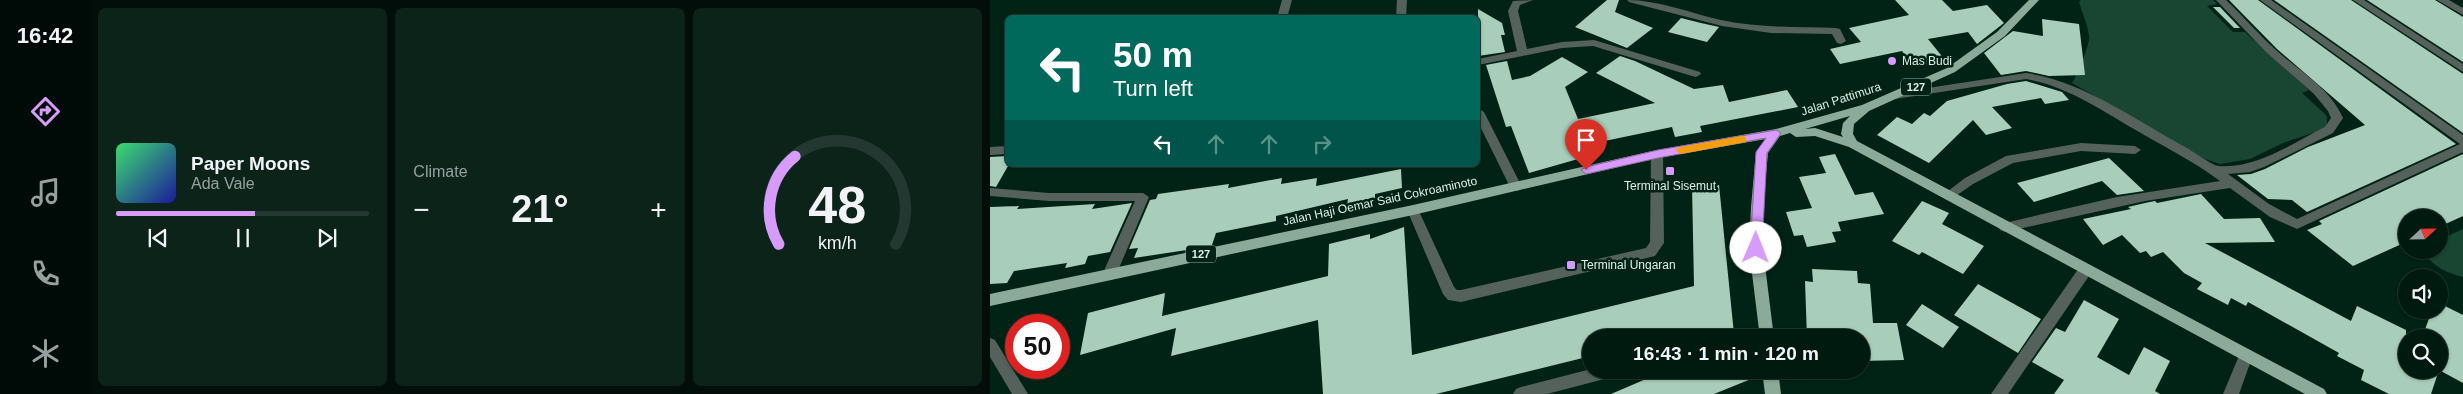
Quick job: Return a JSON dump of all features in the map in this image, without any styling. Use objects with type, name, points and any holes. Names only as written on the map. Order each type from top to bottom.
[{"type":"main road","name":"Jalan Pattimura","points":[[1776,133],[1866,108],[1951,70],[1976,54],[2001,34],[2034,0]]},
{"type":"main road","points":[[1853,144],[1847,134],[1849,123],[1866,108]]},
{"type":"main road","points":[[1766,329],[1756,248],[1757,207],[1762,152],[1776,133],[1815,132],[1853,144],[2005,228],[2086,269],[2319,394]]},
{"type":"main road","name":"Jalan Haji Oemar Said Cokroaminoto","points":[[990,300],[1412,210],[1658,154],[1776,133]]},
{"type":"main road","points":[[1771,379],[1773,394]]},
{"type":"street","points":[[1283,15],[1287,0]]},
{"type":"street","points":[[1401,15],[1402,0]]},
{"type":"street","points":[[1523,53],[1513,12],[1516,3],[1528,0]]},
{"type":"street","points":[[1632,0],[1722,23],[1771,30],[1836,31],[1841,41]]},
{"type":"street","points":[[2216,171],[2250,168],[2260,164],[2329,130],[2337,118],[2336,112],[2325,100],[2272,52],[2221,0]]},
{"type":"street","points":[[2265,0],[2463,141]]},
{"type":"street","points":[[2358,0],[2463,69]]},
{"type":"street","points":[[2442,0],[2463,12]]},
{"type":"street","points":[[1480,62],[1572,44],[1594,43],[1696,74]]},
{"type":"street","points":[[1895,96],[2026,76],[2045,79],[2101,106],[2216,171],[2231,184],[2280,218],[2298,224],[2463,147]]},
{"type":"street","points":[[1480,116],[1516,187]]},
{"type":"street","points":[[1948,195],[1969,181],[2010,159],[2081,147],[2135,150]]},
{"type":"street","points":[[990,151],[1005,150]]},
{"type":"street","points":[[1412,210],[1448,290],[1453,296],[1461,296],[1650,252],[1658,243],[1658,154]]},
{"type":"street","points":[[2005,228],[2101,204],[2185,189],[2231,184]]},
{"type":"street","points":[[990,192],[1049,197],[1143,197],[1110,273]]},
{"type":"street","points":[[1999,394],[2086,269]]},
{"type":"street","points":[[990,344],[1020,394]]},
{"type":"street","points":[[2231,394],[2246,355]]},
{"type":"street","points":[[1522,394],[1582,378]]},
{"type":"green space","points":[[2081,0],[2213,0],[2217,4],[2207,6],[2233,32],[2245,32],[2309,90],[2302,93],[2325,114],[2327,117],[2327,128],[2283,143],[2250,159],[2220,164],[2202,158],[2072,83],[2083,60],[2089,40],[2079,2]]},
{"type":"green space","points":[[2463,229],[2463,277],[2448,271],[2448,269],[2437,266],[2428,259],[2448,259],[2448,236]]},
{"type":"building","points":[[1607,0],[1619,0],[1615,12],[1653,28],[1627,48],[1575,27]]},
{"type":"building","points":[[1895,0],[1942,0],[1953,11],[1987,5],[2004,23],[1977,44],[1968,32],[1928,39],[1945,60],[1915,67],[1902,51],[1840,64],[1830,49],[1861,42],[1849,28],[1909,15]]},
{"type":"building","points":[[2229,0],[2258,0],[2456,144],[2307,212],[2292,200],[2268,199],[2237,175],[2251,174],[2265,169],[2308,147],[2365,125],[2277,49]]},
{"type":"building","points":[[2274,0],[2351,0],[2463,74],[2463,133]]},
{"type":"building","points":[[2367,0],[2435,0],[2463,17],[2463,62]]},
{"type":"building","points":[[2213,7],[2220,7],[2240,28],[2234,28]]},
{"type":"building","points":[[1478,9],[1502,23],[1505,35],[1501,35],[1505,52],[1480,56],[1480,15],[1478,15]]},
{"type":"building","points":[[1681,18],[1719,27],[1707,42],[1668,32]]},
{"type":"building","points":[[2042,19],[2079,24],[2085,75],[2049,76],[2026,71],[2001,75],[1984,53],[2013,31],[2043,36]]},
{"type":"building","points":[[1620,56],[1635,61],[1694,89],[1723,85],[1729,102],[1787,90],[1798,107],[1700,126],[1702,132],[1675,137],[1672,127],[1595,143],[1599,153],[1529,173],[1511,126],[1506,127],[1486,65],[1507,61],[1512,80],[1530,76],[1562,57],[1588,72],[1565,87],[1578,119],[1655,103],[1596,73]]},
{"type":"building","points":[[2026,81],[2062,92],[2069,100],[2045,104],[2041,98],[1992,107],[2012,128],[1986,135],[1973,120],[1929,163],[1877,135],[1897,117],[1912,124],[1924,113],[1930,116],[1947,101],[2007,84]]},
{"type":"building","points":[[1835,154],[1855,195],[1873,192],[1884,214],[1838,222],[1841,231],[1832,232],[1836,242],[1807,247],[1803,235],[1794,236],[1786,212],[1812,208],[1799,177],[1826,173],[1819,157]]},
{"type":"building","points":[[2463,154],[2463,216],[2448,223],[2448,209],[2398,209],[2398,246],[2353,266],[2307,230],[2322,224],[2319,221]]},
{"type":"building","points":[[1005,156],[1005,167],[1007,167],[996,187],[990,186],[990,157]]},
{"type":"building","points":[[2109,158],[2144,191],[2117,195],[2102,181],[2034,202],[2017,183]]},
{"type":"building","points":[[1401,169],[1402,188],[1375,194],[1375,200],[1347,206],[1348,199],[1276,216],[1276,221],[1216,233],[1212,245],[1200,248],[1134,258],[1138,248],[1129,249],[1150,200],[1156,199],[1158,194],[1229,184],[1228,188],[1282,178],[1281,184],[1317,178],[1316,186]]},
{"type":"building","points":[[1719,185],[1733,329],[1582,329],[1582,358],[1436,394],[1323,394],[1318,320],[1171,356],[1176,328],[1080,355],[1088,313],[1165,293],[1162,316],[1328,276],[1329,244],[1370,234],[1370,239],[1404,227],[1412,355],[1694,286],[1692,186]]},
{"type":"building","points":[[2201,194],[2224,219],[2260,218],[2275,242],[2205,243],[2351,321],[2357,306],[2404,329],[2398,329],[2398,379],[2436,379],[2431,394],[2389,394],[2361,380],[2364,370],[2337,356],[2339,353],[2248,302],[2246,306],[2231,298],[2228,305],[2197,289],[2202,283],[2184,273],[2163,252],[2151,257],[2146,251],[2140,253],[2122,235],[2103,245],[2083,219],[2131,209],[2128,207],[2145,203],[2155,201],[2157,203]]},
{"type":"building","points":[[1922,201],[1949,213],[1942,224],[1984,246],[1963,274],[1922,252],[1919,255],[1892,241]]},
{"type":"building","points":[[1132,203],[1110,252],[1088,256],[1085,264],[1065,268],[1067,263],[1014,271],[1007,283],[990,284],[990,207],[1019,206],[1017,209],[1095,204],[1092,209]]},
{"type":"building","points":[[1812,269],[1857,271],[1858,283],[1870,284],[1873,323],[1897,323],[1904,360],[1870,361],[1870,329],[1807,329],[1805,281],[1813,282]]},
{"type":"building","points":[[1978,284],[2041,319],[2018,353],[1954,315]]},
{"type":"building","points":[[2084,300],[2119,319],[2097,357],[2129,375],[2144,347],[2170,361],[2155,391],[2160,394],[2054,394],[2064,380],[2032,362],[2056,328],[2065,332]]},
{"type":"building","points":[[1922,304],[1959,327],[1943,348],[1906,325]]},
{"type":"building","points":[[2448,308],[2463,315],[2463,383],[2448,375],[2448,329],[2425,329],[2429,319],[2448,319]]},
{"type":"building","points":[[1646,379],[1751,379],[1714,394],[1611,394]]},
{"type":"slow traffic","points":[[1681,150],[1742,139]]},
{"type":"place","name":"Mas Budi","points":[[1892,61]]},
{"type":"place","name":"Terminal Sisemut","points":[[1670,171]]},
{"type":"place","name":"Terminal Ungaran","points":[[1571,265]]},
{"type":"route","points":[[1586,170],[1658,154],[1776,133],[1762,152],[1757,207],[1756,248]]}]
